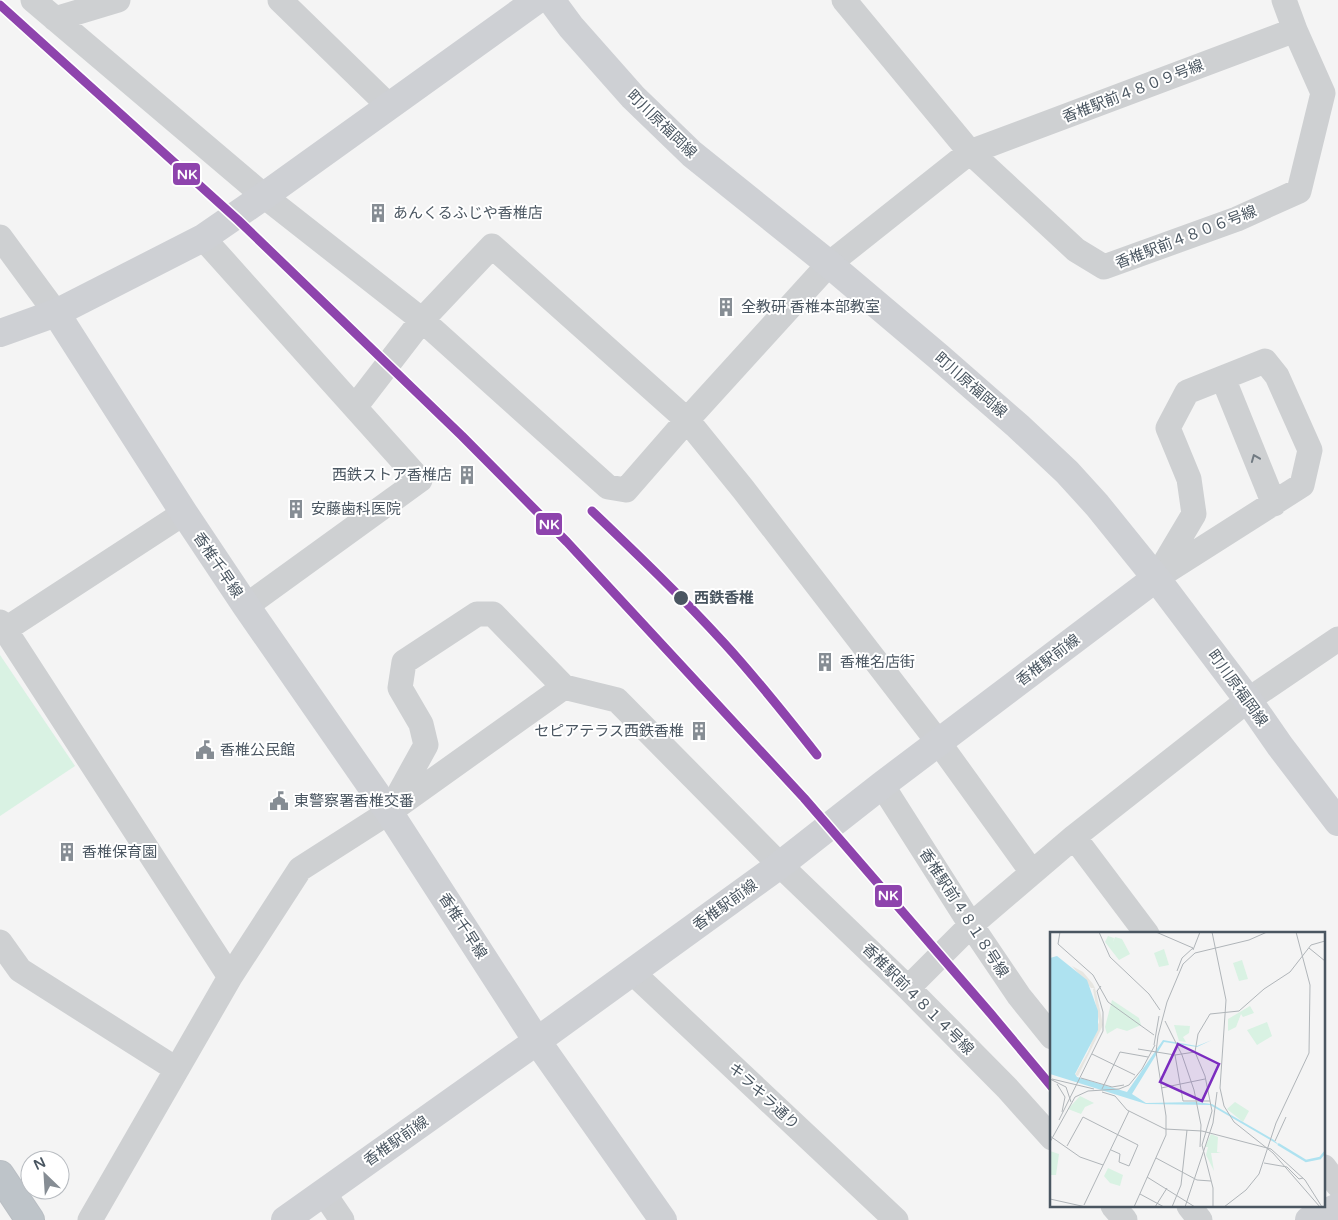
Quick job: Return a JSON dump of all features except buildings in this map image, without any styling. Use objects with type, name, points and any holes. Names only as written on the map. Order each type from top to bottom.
[{"type":"highway","points":[[0,1175],[30,1220]]},
{"type":"main road","points":[[0,333],[56,313],[203,238],[537,0]]},
{"type":"main road","name":"町川原福岡線","points":[[551,0],[571,26],[633,97],[692,154],[829,264],[939,357],[1018,426],[1066,472],[1097,505],[1156,578],[1338,822]]},
{"type":"main road","name":"香椎千早線","points":[[56,313],[184,513],[389,812],[537,1041],[663,1220]]},
{"type":"main road","name":"香椎駅前線","points":[[285,1220],[780,865],[882,785],[1156,578]]},
{"type":"main road","points":[[1309,1220],[1338,1207]]},
{"type":"street","points":[[33,0],[264,196],[422,320],[608,487],[626,490],[829,264],[970,152],[844,0]]},
{"type":"street","points":[[55,19],[118,0]]},
{"type":"street","points":[[280,0],[389,106]]},
{"type":"street","name":"香椎駅前４８０６号線","points":[[970,152],[1076,250],[1104,267],[1237,219],[1299,191],[1323,93],[1284,0]]},
{"type":"street","name":"香椎駅前４８０９号線","points":[[970,152],[1295,30]]},
{"type":"street","points":[[0,238],[56,313]]},
{"type":"street","points":[[203,238],[420,480],[246,606]]},
{"type":"street","points":[[355,407],[422,320],[492,246],[687,420],[749,496],[939,743],[1032,872]]},
{"type":"street","points":[[1265,361],[1277,376],[1310,450],[1302,485],[1156,578],[1194,514],[1189,480],[1168,428],[1187,392],[1265,361]]},
{"type":"street","points":[[1223,378],[1274,504]]},
{"type":"street","points":[[184,513],[3,625],[230,977]]},
{"type":"street","points":[[90,1220],[230,977],[300,869],[389,812],[564,686],[493,614],[477,614],[404,662],[400,688],[421,724],[426,745],[389,812]]},
{"type":"street","points":[[908,988],[971,925],[1074,837],[1248,700],[1338,639]]},
{"type":"street","name":"香椎駅前４８１４号線","points":[[564,686],[617,700],[780,865],[908,988],[1007,1088],[1050,1136]]},
{"type":"street","name":"香椎駅前４８１８号線","points":[[882,785],[971,925],[1019,996],[1050,1035]]},
{"type":"street","points":[[1074,837],[1145,932]]},
{"type":"street","points":[[0,942],[20,970],[176,1069]]},
{"type":"street","name":"キラキラ通り","points":[[632,972],[896,1220]]},
{"type":"street","points":[[1326,1170],[1338,1185]]},
{"type":"street","points":[[323,1192],[342,1220]]},
{"type":"street","points":[[1115,1208],[1125,1220]]},
{"type":"street","points":[[1191,1208],[1200,1220]]},
{"type":"green space","points":[[0,655],[75,766],[0,816]]},
{"type":"transit line","name":"NK","points":[[0,5],[238,220],[462,436],[567,542],[804,798],[1050,1085]]},
{"type":"transit line","name":"NK","points":[[592,511],[676,592],[724,643],[760,684],[817,755]]},
{"type":"place","name":"あんくるふじや香椎店","points":[[378,213]]},
{"type":"place","name":"全教研 香椎本部教室","points":[[726,307]]},
{"type":"place","name":"西鉄ストア香椎店","points":[[467,475]]},
{"type":"place","name":"安藤歯科医院","points":[[296,509]]},
{"type":"place","name":"西鉄香椎","points":[[681,598]]},
{"type":"place","name":"香椎名店街","points":[[825,662]]},
{"type":"place","name":"セピアテラス西鉄香椎","points":[[699,731]]},
{"type":"place","name":"香椎公民館","points":[[205,750]]},
{"type":"place","name":"東警察署香椎交番","points":[[279,801]]},
{"type":"place","name":"香椎保育園","points":[[67,852]]}]
